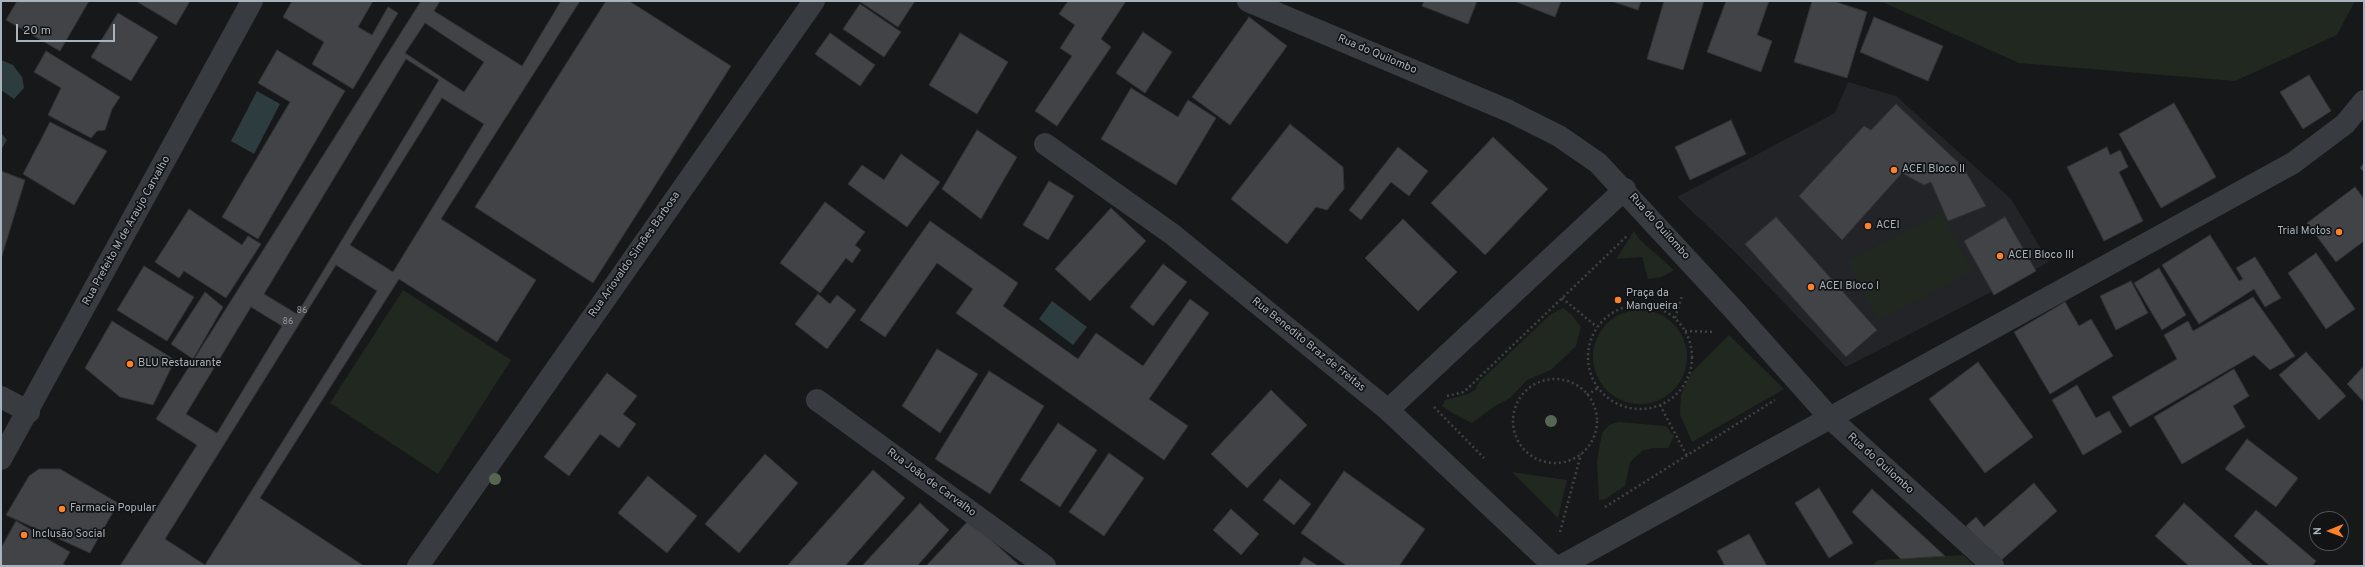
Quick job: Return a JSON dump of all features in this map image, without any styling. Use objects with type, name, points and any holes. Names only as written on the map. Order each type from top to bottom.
[{"type":"street","name":"Rua Prefeito M de Araujo Carvalho","points":[[1,459],[252,1]]},
{"type":"street","name":"Rua Ariovaldo Simões Barbosa","points":[[418,566],[814,1]]},
{"type":"street","name":"Rua do Quilombo","points":[[1248,1],[1509,111],[1559,136],[1598,163],[1625,189],[1830,418],[1992,566]]},
{"type":"street","points":[[1561,566],[2293,163],[2345,124],[2364,101]]},
{"type":"street","name":"Rua Benedito Braz de Freitas","points":[[1045,144],[1172,234],[1388,410],[1554,566]]},
{"type":"street","points":[[1388,410],[1625,189]]},
{"type":"street","points":[[1,396],[28,412]]},
{"type":"street","name":"Rua João de Carvalho","points":[[817,400],[1045,566]]},
{"type":"path","points":[[1441,397],[1464,392],[1633,231]]},
{"type":"path","points":[[1562,298],[1597,327]]},
{"type":"path","points":[[1644,304],[1661,309],[1675,318],[1685,332],[1691,347],[1691,363],[1687,380],[1678,393],[1660,405],[1649,409],[1633,409],[1617,404],[1598,388],[1592,379],[1587,361],[1589,343],[1597,327],[1610,314],[1626,306],[1644,304]]},
{"type":"path","points":[[1685,332],[1717,332]]},
{"type":"path","points":[[1555,379],[1569,382],[1581,388],[1587,395],[1596,412],[1597,425],[1593,439],[1581,454],[1575,459],[1562,463],[1548,463],[1535,459],[1524,450],[1517,438],[1513,424],[1515,411],[1520,398],[1530,388],[1542,382],[1555,379]]},
{"type":"path","points":[[1587,395],[1598,388]]},
{"type":"path","points":[[1600,510],[1777,399]]},
{"type":"path","points":[[1432,405],[1488,462]]},
{"type":"path","points":[[1660,405],[1687,456]]},
{"type":"path","points":[[1560,534],[1581,454]]},
{"type":"path","points":[[1554,529],[1560,534]]},
{"type":"path","points":[[1560,534],[1566,530]]},
{"type":"shaded area","points":[[1880,1],[2355,1],[2337,35],[2235,81],[2019,63]]},
{"type":"shaded area","points":[[1,60],[13,65],[22,77],[24,88],[14,99],[1,90]]},
{"type":"shaded area","name":"ACEI","points":[[1848,82],[1896,96],[2011,199],[2049,262],[1846,367],[1736,253],[1677,197],[1835,113]]},
{"type":"shaded area","points":[[257,91],[280,104],[254,154],[231,141]]},
{"type":"shaded area","points":[[1,133],[7,140],[1,150]]},
{"type":"shaded area","points":[[1942,212],[1972,271],[1878,320],[1848,260]]},
{"type":"shaded area","points":[[1634,231],[1640,240],[1674,270],[1662,277],[1648,279],[1642,257],[1616,259]]},
{"type":"shaded area","points":[[403,290],[511,360],[438,474],[330,403]]},
{"type":"shaded area","points":[[1052,301],[1087,327],[1073,345],[1039,319]]},
{"type":"shaded area","points":[[1563,308],[1571,314],[1581,327],[1576,346],[1551,370],[1527,380],[1510,398],[1495,406],[1472,423],[1442,406],[1445,400],[1468,394],[1475,390],[1479,382],[1550,315]]},
{"type":"shaded area","points":[[1640,310],[1658,313],[1674,323],[1684,339],[1687,357],[1684,375],[1674,391],[1658,401],[1640,404],[1622,401],[1606,391],[1596,375],[1593,357],[1596,339],[1606,323],[1622,313]]},
{"type":"shaded area","points":[[1729,335],[1784,389],[1692,442],[1680,415],[1681,395],[1691,373]]},
{"type":"shaded area","points":[[1619,422],[1666,426],[1674,436],[1668,448],[1653,448],[1642,451],[1630,462],[1625,486],[1605,499],[1599,500],[1597,461],[1602,433],[1609,425]]},
{"type":"shaded area","points":[[1512,472],[1567,480],[1558,518]]},
{"type":"shaded area","points":[[1963,555],[1975,566],[1872,566],[1878,560]]},
{"type":"building","points":[[17,1],[89,1],[60,51],[6,20]]},
{"type":"building","points":[[136,1],[190,1],[176,25]]},
{"type":"building","points":[[292,1],[373,1],[358,27],[372,35],[388,7],[398,13],[353,89],[312,64],[324,42],[283,17]]},
{"type":"building","points":[[421,1],[580,1],[441,219],[536,280],[497,342],[399,279],[260,498],[364,566],[120,566],[197,445],[156,419]]},
{"type":"building","points":[[440,1],[561,1],[522,66],[434,11]]},
{"type":"building","points":[[606,1],[629,1],[731,66],[593,283],[475,207]]},
{"type":"building","points":[[859,1],[915,1],[898,27]]},
{"type":"building","points":[[1068,1],[1126,1],[1101,39],[1111,47],[1057,126],[1035,111],[1072,56],[1060,48],[1075,25],[1059,14]]},
{"type":"building","points":[[1424,1],[1477,1],[1468,24],[1422,6]]},
{"type":"building","points":[[1514,1],[1561,1],[1555,17]]},
{"type":"building","points":[[1611,1],[1641,1],[1638,10]]},
{"type":"building","points":[[1664,1],[1704,1],[1683,70],[1647,59]]},
{"type":"building","points":[[1726,1],[1769,1],[1757,35],[1772,41],[1761,72],[1707,52]]},
{"type":"building","points":[[1812,1],[1833,1],[1867,12],[1847,78],[1794,62]]},
{"type":"building","points":[[860,4],[901,32],[884,57],[843,29]]},
{"type":"building","points":[[118,13],[158,37],[131,81],[91,57]]},
{"type":"building","points":[[1249,17],[1287,46],[1230,125],[1192,97]]},
{"type":"building","points":[[1874,17],[1943,46],[1928,81],[1860,52]]},
{"type":"building","points":[[425,23],[484,62],[464,92],[405,53]]},
{"type":"building","points":[[1143,32],[1172,52],[1145,93],[1116,73]]},
{"type":"building","points":[[830,33],[875,65],[860,86],[815,54]]},
{"type":"building","points":[[960,33],[1008,62],[977,114],[929,85]]},
{"type":"building","points":[[277,50],[345,91],[258,239],[222,217],[290,102],[258,83]]},
{"type":"building","points":[[46,51],[120,97],[112,109],[105,130],[97,131],[91,138],[48,115],[61,88],[34,72]]},
{"type":"building","points":[[406,59],[439,80],[297,314],[264,294]]},
{"type":"building","points":[[2309,75],[2331,111],[2303,129],[2280,92]]},
{"type":"building","points":[[1131,88],[1178,117],[1188,100],[1216,118],[1176,185],[1101,139]]},
{"type":"building","points":[[442,98],[484,124],[393,272],[350,245]]},
{"type":"building","points":[[2174,103],[2216,177],[2161,208],[2119,134]]},
{"type":"building","name":"ACEI Bloco II","points":[[1896,104],[1963,167],[1986,206],[1948,221],[1931,182],[1924,185],[1902,173],[1842,240],[1799,196],[1864,126],[1871,130]]},
{"type":"building","points":[[1731,120],[1746,154],[1690,180],[1675,147]]},
{"type":"building","points":[[50,122],[107,151],[74,205],[23,174]]},
{"type":"building","points":[[1290,124],[1343,167],[1344,189],[1327,210],[1316,207],[1287,244],[1231,199]]},
{"type":"building","points":[[977,130],[1017,157],[981,219],[942,189]]},
{"type":"building","points":[[1493,137],[1548,189],[1485,255],[1431,203]]},
{"type":"building","points":[[1398,147],[1428,171],[1409,196],[1391,182],[1361,220],[1349,210]]},
{"type":"building","points":[[2107,147],[2110,155],[2120,150],[2128,167],[2119,172],[2143,221],[2104,241],[2067,167]]},
{"type":"building","points":[[901,154],[940,182],[907,227],[848,184],[862,165],[884,180]]},
{"type":"building","points":[[2364,163],[2364,172],[2360,168]]},
{"type":"building","points":[[1,171],[25,180],[1,259]]},
{"type":"building","points":[[1049,181],[1074,196],[1048,240],[1023,225]]},
{"type":"building","name":"Trial Motos","points":[[2355,187],[2364,199],[2364,241],[2336,262],[2307,223]]},
{"type":"building","points":[[825,202],[865,232],[855,245],[861,250],[852,263],[846,258],[820,293],[780,263]]},
{"type":"building","points":[[1111,208],[1146,241],[1090,301],[1055,269]]},
{"type":"building","points":[[189,209],[242,245],[248,236],[261,244],[226,298],[184,271],[179,278],[155,262]]},
{"type":"building","name":"ACEI Bloco I","points":[[1776,217],[1877,330],[1846,357],[1745,244]]},
{"type":"building","name":"ACEI Bloco III","points":[[2005,217],[2036,271],[1994,295],[1964,241]]},
{"type":"building","points":[[1403,219],[1457,272],[1418,311],[1365,258]]},
{"type":"building","points":[[930,221],[1018,283],[1003,306],[1078,359],[1096,333],[1143,366],[1190,299],[1209,313],[1149,399],[1188,426],[1164,460],[956,313],[973,289],[937,263],[885,337],[860,320]]},
{"type":"building","points":[[2210,235],[2239,281],[2243,279],[2236,268],[2255,257],[2281,298],[2265,307],[2254,289],[2199,324],[2162,265]]},
{"type":"building","points":[[2316,253],[2355,309],[2326,329],[2288,273]]},
{"type":"building","points":[[1163,264],[1187,282],[1153,326],[1130,307]]},
{"type":"building","points":[[336,265],[377,291],[205,565],[165,539]]},
{"type":"building","points":[[144,266],[194,297],[167,341],[117,310]]},
{"type":"building","points":[[2159,268],[2186,315],[2162,330],[2134,283]]},
{"type":"building","points":[[2131,281],[2148,313],[2116,330],[2100,296]]},
{"type":"building","points":[[205,292],[223,307],[193,359],[171,344]]},
{"type":"building","points":[[818,294],[830,304],[837,295],[856,310],[827,349],[795,324]]},
{"type":"building","points":[[2253,297],[2295,356],[2270,370],[2254,355],[2130,427],[2112,397],[2177,359],[2164,335],[2188,321],[2193,331]]},
{"type":"building","points":[[2065,302],[2079,326],[2091,319],[2113,356],[2050,394],[2014,332]]},
{"type":"building","points":[[251,307],[282,326],[217,433],[186,414]]},
{"type":"building","name":"BLU Restaurante","points":[[112,321],[175,360],[153,405],[120,397],[85,368]]},
{"type":"building","points":[[937,349],[978,374],[940,433],[902,406]]},
{"type":"building","points":[[2306,352],[2346,396],[2319,420],[2279,375]]},
{"type":"building","points":[[1978,362],[2033,437],[1985,473],[1929,399]]},
{"type":"building","points":[[2364,366],[2364,402],[2347,384]]},
{"type":"building","points":[[2234,369],[2249,396],[2233,406],[2245,427],[2182,464],[2154,417]]},
{"type":"building","points":[[989,371],[1044,406],[990,494],[935,459]]},
{"type":"building","points":[[607,373],[637,396],[623,414],[636,424],[619,448],[600,434],[569,476],[544,457]]},
{"type":"building","points":[[2077,385],[2096,418],[2109,411],[2122,432],[2083,455],[2052,400]]},
{"type":"building","points":[[1271,390],[1307,425],[1247,488],[1211,454]]},
{"type":"building","points":[[1058,423],[1097,450],[1060,507],[1020,480]]},
{"type":"building","points":[[2247,439],[2298,478],[2276,507],[2225,469]]},
{"type":"building","points":[[1109,453],[1144,478],[1104,536],[1069,512]]},
{"type":"building","points":[[765,454],[798,483],[739,553],[705,524]]},
{"type":"building","name":"Farmacia Popular","points":[[39,469],[60,469],[118,503],[90,553],[6,515],[29,476]]},
{"type":"building","points":[[873,470],[905,498],[845,566],[787,566]]},
{"type":"building","points":[[1344,471],[1425,529],[1399,566],[1347,566],[1301,533]]},
{"type":"building","points":[[648,476],[697,516],[667,553],[618,513]]},
{"type":"building","points":[[1280,479],[1311,504],[1294,525],[1263,500]]},
{"type":"building","points":[[2034,483],[2057,511],[1998,563],[1966,526],[1976,517],[1984,527]]},
{"type":"building","points":[[1819,488],[1853,543],[1829,558],[1795,503]]},
{"type":"building","points":[[1872,489],[1945,556],[1901,559],[1852,512]]},
{"type":"building","points":[[920,503],[949,530],[917,566],[862,566]]},
{"type":"building","points":[[2184,503],[2254,566],[2189,566],[2155,536]]},
{"type":"building","points":[[1231,509],[1259,534],[1241,555],[1213,530]]},
{"type":"building","points":[[2256,510],[2316,561],[2312,566],[2270,566],[2234,536]]},
{"type":"building","points":[[969,520],[1020,566],[926,566]]},
{"type":"building","name":"Inclusão Social","points":[[16,521],[70,552],[63,564],[67,566],[1,566],[1,548]]},
{"type":"building","points":[[1749,534],[1767,566],[1725,566],[1717,551]]},
{"type":"building","points":[[1304,557],[1318,566],[1299,566]]},
{"type":"place","name":"ACEI Bloco II","points":[[1894,170]]},
{"type":"place","name":"ACEI","points":[[1868,226]]},
{"type":"place","name":"Trial Motos","points":[[2339,232]]},
{"type":"place","name":"ACEI Bloco III","points":[[2000,256]]},
{"type":"place","name":"ACEI Bloco I","points":[[1811,287]]},
{"type":"place","name":"Praça da Mangueira","points":[[1618,300]]},
{"type":"place","name":"BLU Restaurante","points":[[130,364]]},
{"type":"place","name":"Farmacia Popular","points":[[62,509]]},
{"type":"place","name":"Inclusão Social","points":[[24,535]]}]
